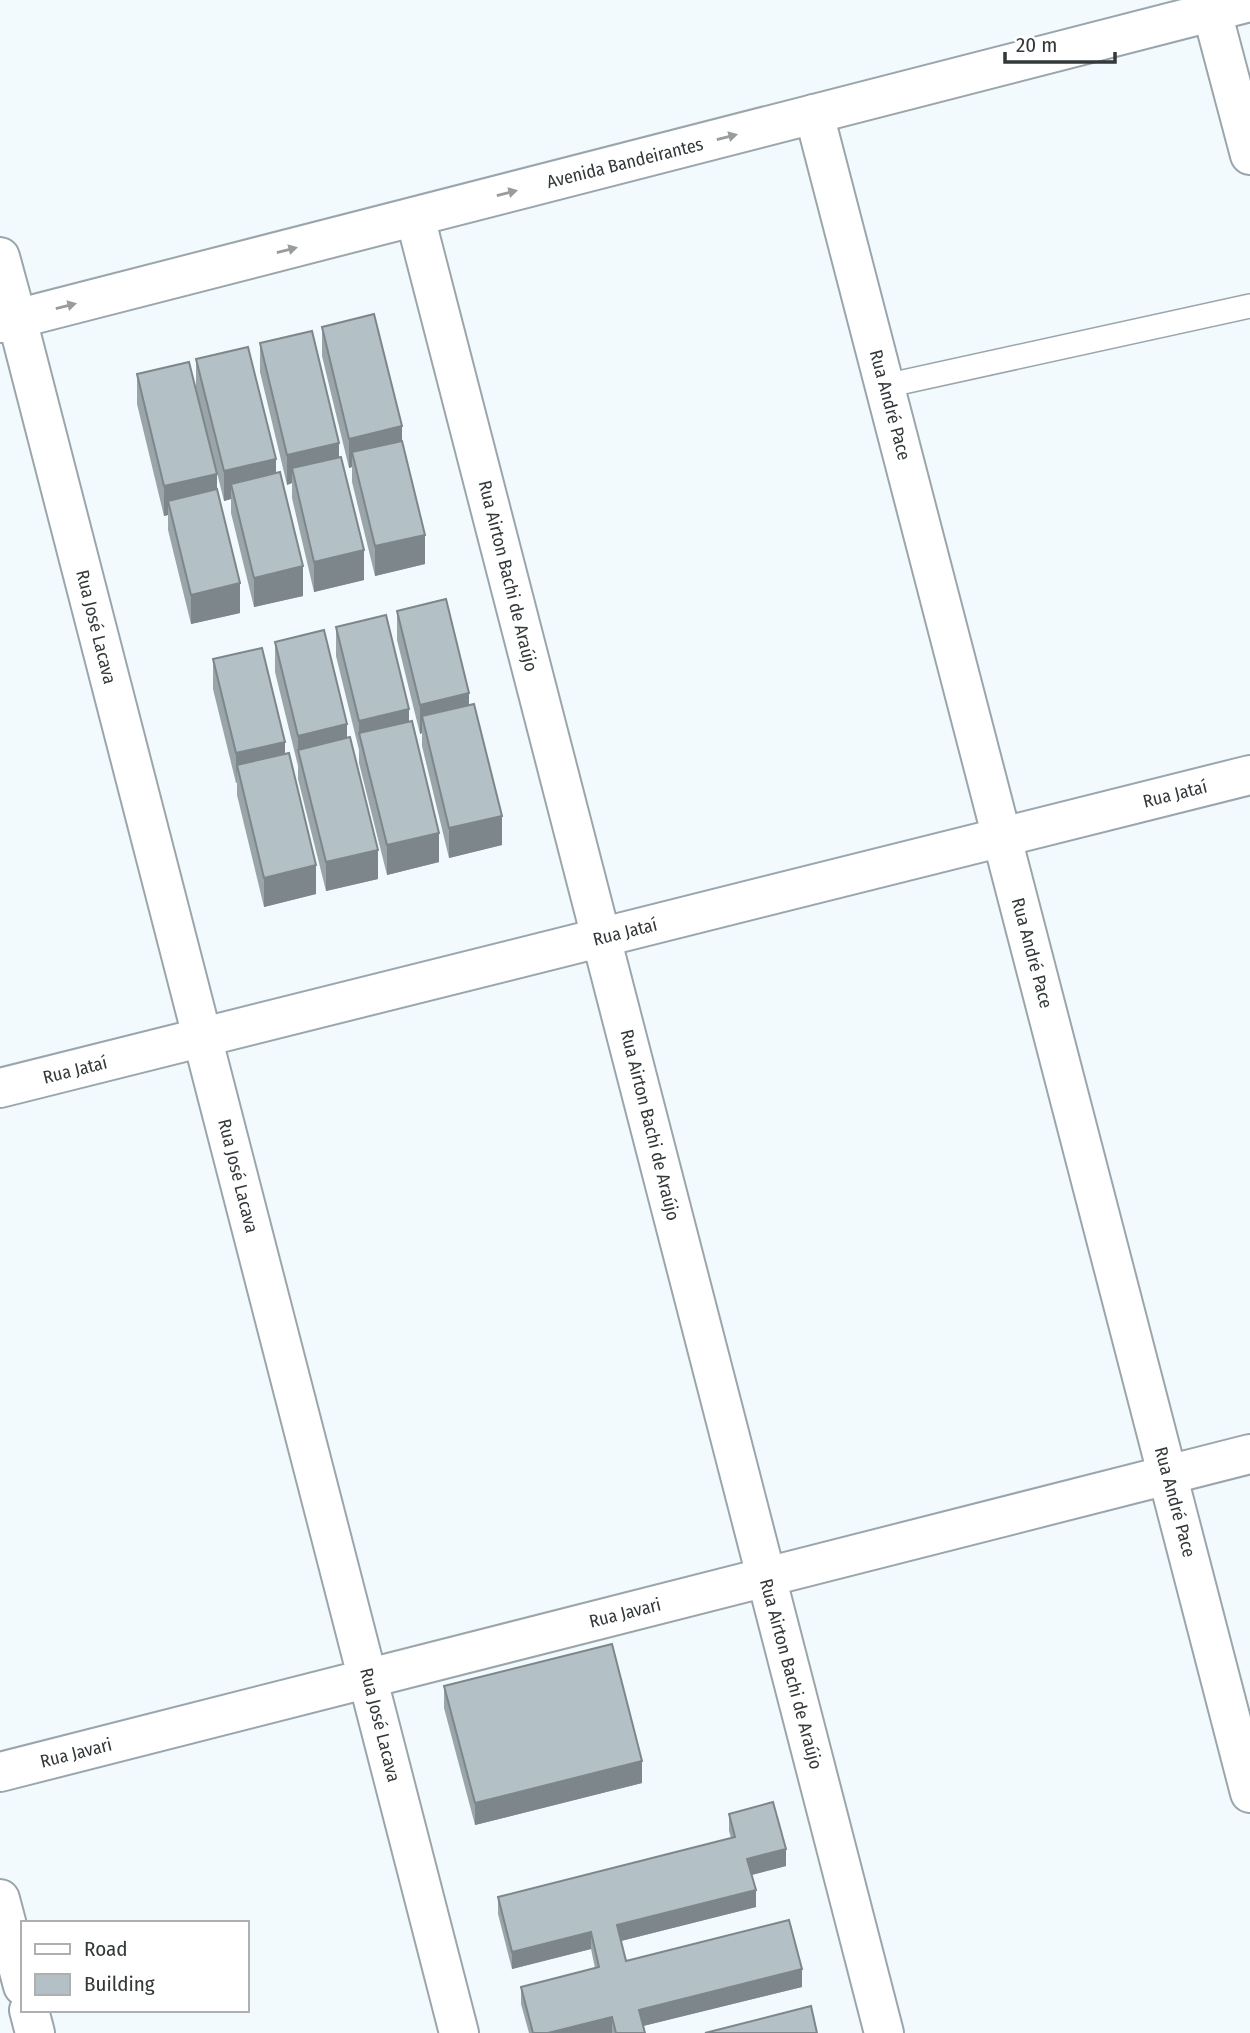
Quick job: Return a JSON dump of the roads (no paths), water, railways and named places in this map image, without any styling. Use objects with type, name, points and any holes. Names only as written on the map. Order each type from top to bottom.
[{"type":"street","name":"Avenida Bandeirantes","points":[[8,321],[1250,2]]},
{"type":"street","points":[[1212,12],[1250,155]]},
{"type":"street","name":"Rua André Pace","points":[[814,114],[1250,1793]]},
{"type":"street","name":"Rua Airton Bachi de Araújo","points":[[415,217],[884,2033]]},
{"type":"street","name":"Rua José Lacava","points":[[0,257],[8,321],[202,1038],[459,2033]]},
{"type":"street","name":"Rua Jataí","points":[[0,1088],[1250,775]]},
{"type":"street","name":"Rua Javari","points":[[0,1772],[1250,1454]]},
{"type":"street","points":[[0,1899],[21,1978]]},
{"type":"street","points":[[30,2012],[35,2033]]},
{"type":"lane","points":[[885,386],[1250,306]]}]
